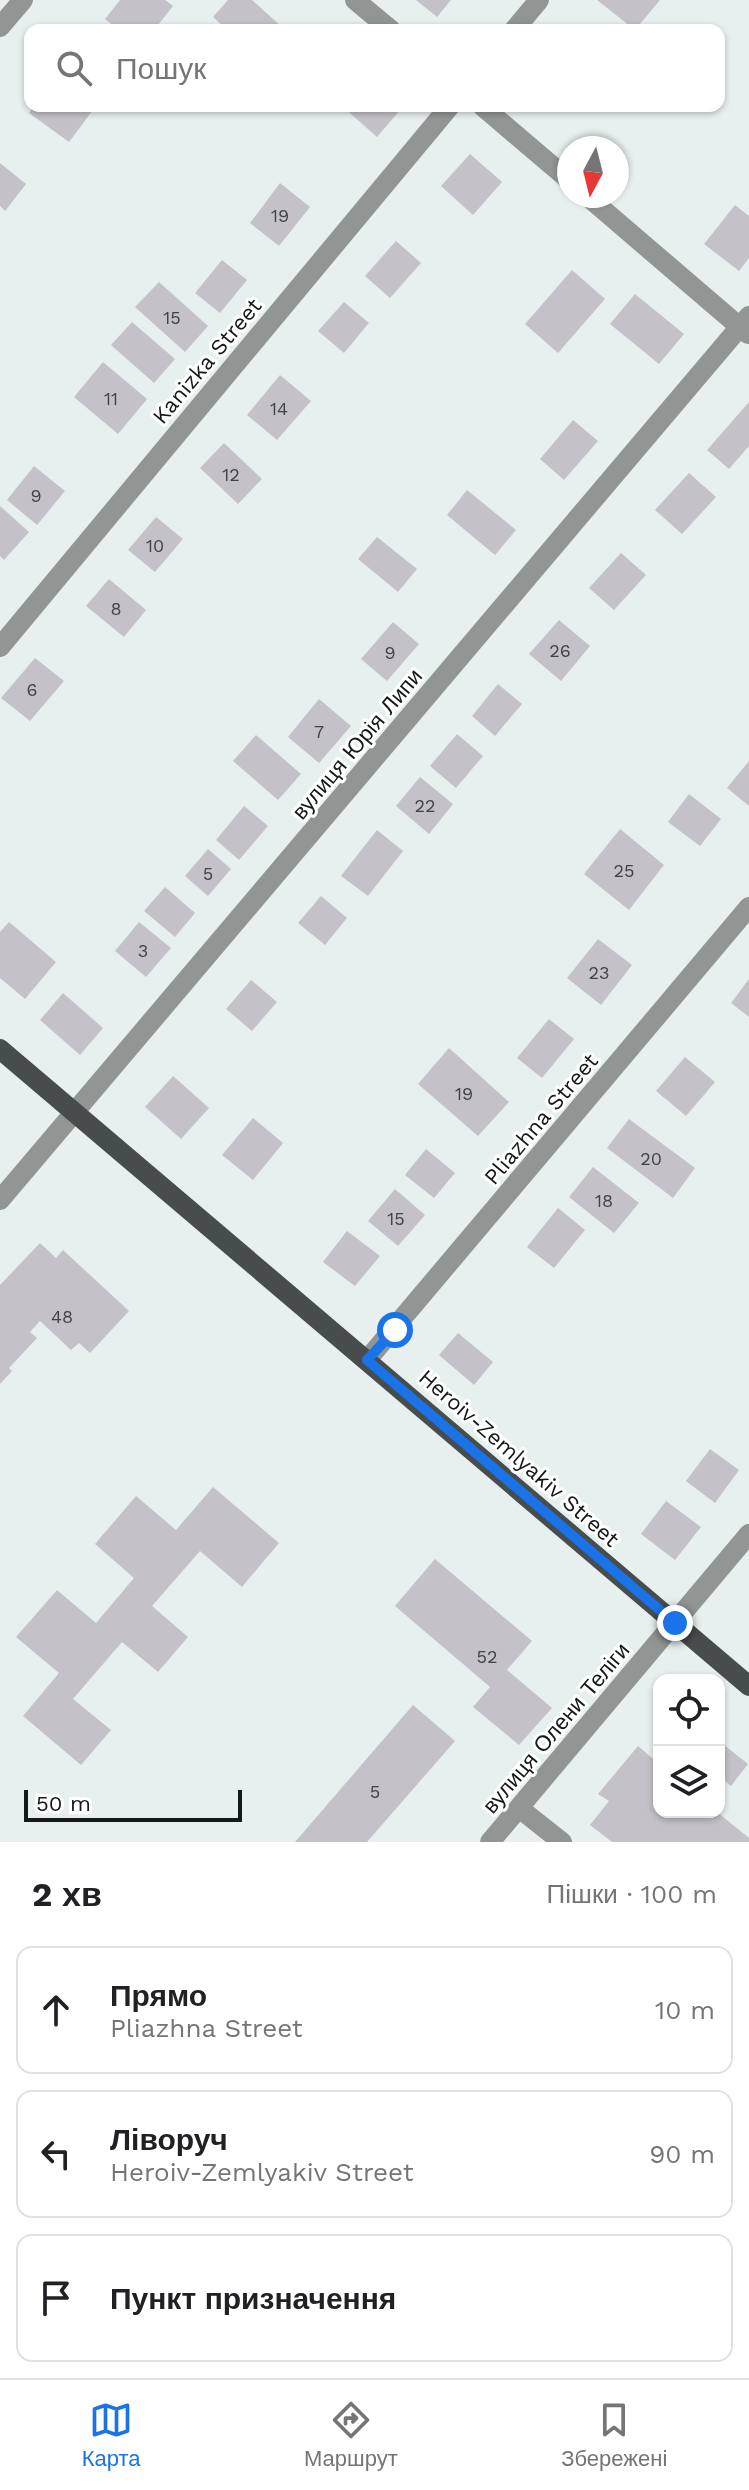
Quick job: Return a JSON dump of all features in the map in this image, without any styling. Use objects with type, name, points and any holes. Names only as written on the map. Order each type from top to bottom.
[{"type":"main road","name":"Heroiv-Zemlyakiv Street","points":[[0,1049],[749,1686]]},
{"type":"street","points":[[0,27],[23,0]]},
{"type":"street","points":[[355,0],[384,24]]},
{"type":"street","points":[[519,24],[539,0]]},
{"type":"street","name":"Kanizka Street","points":[[0,647],[445,112]]},
{"type":"street","points":[[489,112],[557,170]]},
{"type":"street","points":[[602,208],[746,326]]},
{"type":"street","name":"вулиця Юрія Липи","points":[[0,1200],[746,326]]},
{"type":"street","name":"Pliazhna Street","points":[[367,1360],[749,907]]},
{"type":"street","name":"вулиця Олени Теліги","points":[[490,1842],[749,1534]]},
{"type":"street","points":[[519,1808],[562,1842]]},
{"type":"building","points":[[120,0],[165,0],[173,6],[159,24],[111,24],[105,19]]},
{"type":"building","points":[[228,0],[252,0],[279,24],[221,24],[213,17]]},
{"type":"building","points":[[416,0],[451,0],[437,17]]},
{"type":"building","points":[[597,0],[660,0],[640,24],[627,24]]},
{"type":"building","points":[[30,112],[92,112],[69,142]]},
{"type":"building","points":[[349,112],[398,112],[377,137]]},
{"type":"building","points":[[470,154],[502,182],[473,215],[441,186]]},
{"type":"building","points":[[0,163],[26,184],[5,211],[0,206]]},
{"type":"building","points":[[280,183],[310,207],[279,246],[250,223]]},
{"type":"building","points":[[735,205],[749,216],[749,258],[739,271],[704,244]]},
{"type":"building","points":[[396,241],[421,263],[390,298],[365,276]]},
{"type":"building","points":[[222,260],[247,280],[220,313],[195,293]]},
{"type":"building","points":[[572,270],[605,299],[558,353],[525,324]]},
{"type":"building","points":[[159,282],[208,326],[185,352],[135,307]]},
{"type":"building","points":[[635,294],[684,334],[659,364],[610,324]]},
{"type":"building","points":[[344,302],[369,323],[344,353],[318,331]]},
{"type":"building","points":[[132,322],[175,359],[154,383],[111,345]]},
{"type":"building","points":[[103,362],[147,399],[118,434],[74,397]]},
{"type":"building","points":[[280,375],[311,401],[277,440],[247,415]]},
{"type":"building","points":[[749,402],[749,446],[729,469],[707,450]]},
{"type":"building","points":[[573,420],[598,441],[564,480],[540,459]]},
{"type":"building","points":[[224,443],[262,479],[238,504],[200,468]]},
{"type":"building","points":[[34,466],[65,491],[37,525],[7,500]]},
{"type":"building","points":[[689,473],[716,497],[682,534],[655,510]]},
{"type":"building","points":[[467,490],[516,530],[495,555],[447,515]]},
{"type":"building","points":[[0,506],[29,532],[4,560],[0,556]]},
{"type":"building","points":[[156,517],[183,539],[155,572],[128,550]]},
{"type":"building","points":[[377,537],[417,569],[398,592],[358,559]]},
{"type":"building","points":[[621,553],[646,575],[614,610],[589,588]]},
{"type":"building","points":[[109,579],[146,610],[124,637],[86,606]]},
{"type":"building","points":[[559,620],[590,646],[561,681],[529,654]]},
{"type":"building","points":[[393,622],[419,644],[387,681],[361,659]]},
{"type":"building","points":[[35,658],[64,681],[30,721],[1,698]]},
{"type":"building","points":[[498,684],[522,704],[495,736],[472,716]]},
{"type":"building","points":[[319,699],[351,726],[319,763],[288,737]]},
{"type":"building","points":[[457,734],[483,756],[456,788],[430,766]]},
{"type":"building","points":[[256,735],[301,774],[278,800],[233,761]]},
{"type":"building","points":[[749,761],[749,806],[727,788]]},
{"type":"building","points":[[420,777],[453,804],[429,834],[396,806]]},
{"type":"building","points":[[689,794],[721,819],[700,846],[668,822]]},
{"type":"building","points":[[244,806],[268,826],[239,860],[216,840]]},
{"type":"building","points":[[620,829],[664,865],[629,910],[584,874]]},
{"type":"building","points":[[377,830],[403,851],[368,896],[341,876]]},
{"type":"building","points":[[208,849],[231,869],[208,896],[185,876]]},
{"type":"building","points":[[165,887],[195,913],[175,937],[144,911]]},
{"type":"building","points":[[321,896],[347,918],[325,945],[298,923]]},
{"type":"building","points":[[9,922],[56,962],[25,999],[0,978],[0,932]]},
{"type":"building","points":[[139,922],[171,948],[146,977],[115,951]]},
{"type":"building","points":[[598,939],[632,965],[601,1005],[567,978]]},
{"type":"building","points":[[749,979],[749,1017],[731,1003]]},
{"type":"building","points":[[251,980],[277,1002],[252,1031],[226,1009]]},
{"type":"building","points":[[63,993],[103,1028],[80,1055],[40,1020]]},
{"type":"building","points":[[549,1019],[574,1039],[542,1078],[517,1058]]},
{"type":"building","points":[[449,1048],[509,1102],[478,1136],[418,1084]]},
{"type":"building","points":[[685,1057],[715,1082],[686,1116],[656,1091]]},
{"type":"building","points":[[173,1076],[209,1108],[181,1139],[145,1107]]},
{"type":"building","points":[[253,1118],[283,1143],[253,1180],[222,1155]]},
{"type":"building","points":[[629,1119],[695,1168],[673,1198],[607,1148]]},
{"type":"building","points":[[426,1149],[455,1173],[434,1198],[405,1175]]},
{"type":"building","points":[[593,1167],[639,1203],[614,1233],[569,1197]]},
{"type":"building","points":[[395,1189],[425,1215],[398,1246],[368,1221]]},
{"type":"building","points":[[558,1208],[585,1230],[554,1268],[527,1247]]},
{"type":"building","points":[[347,1231],[380,1256],[355,1286],[323,1262]]},
{"type":"building","points":[[40,1243],[56,1258],[63,1250],[129,1311],[90,1353],[79,1343],[71,1350],[40,1321],[30,1332],[37,1338],[9,1368],[12,1371],[0,1384],[0,1285]]},
{"type":"building","points":[[458,1333],[493,1362],[474,1385],[439,1355]]},
{"type":"building","points":[[710,1449],[739,1470],[715,1503],[686,1481]]},
{"type":"building","points":[[213,1487],[279,1543],[242,1587],[200,1551],[152,1606],[188,1637],[158,1672],[122,1642],[73,1699],[111,1730],[81,1765],[23,1716],[59,1673],[16,1637],[57,1590],[96,1623],[134,1578],[95,1544],[136,1496],[176,1530]]},
{"type":"building","points":[[666,1501],[701,1527],[675,1560],[641,1534]]},
{"type":"building","points":[[435,1559],[532,1641],[507,1670],[552,1708],[519,1745],[473,1707],[490,1687],[395,1606]]},
{"type":"building","points":[[413,1705],[455,1741],[367,1842],[295,1842]]},
{"type":"building","points":[[638,1746],[653,1759],[653,1818],[724,1818],[749,1838],[749,1842],[612,1842],[590,1825],[609,1801],[598,1794]]},
{"type":"building","points":[[725,1746],[748,1764],[731,1786],[725,1781]]},
{"type":"route","points":[[395,1330],[367,1360],[675,1623]]}]
